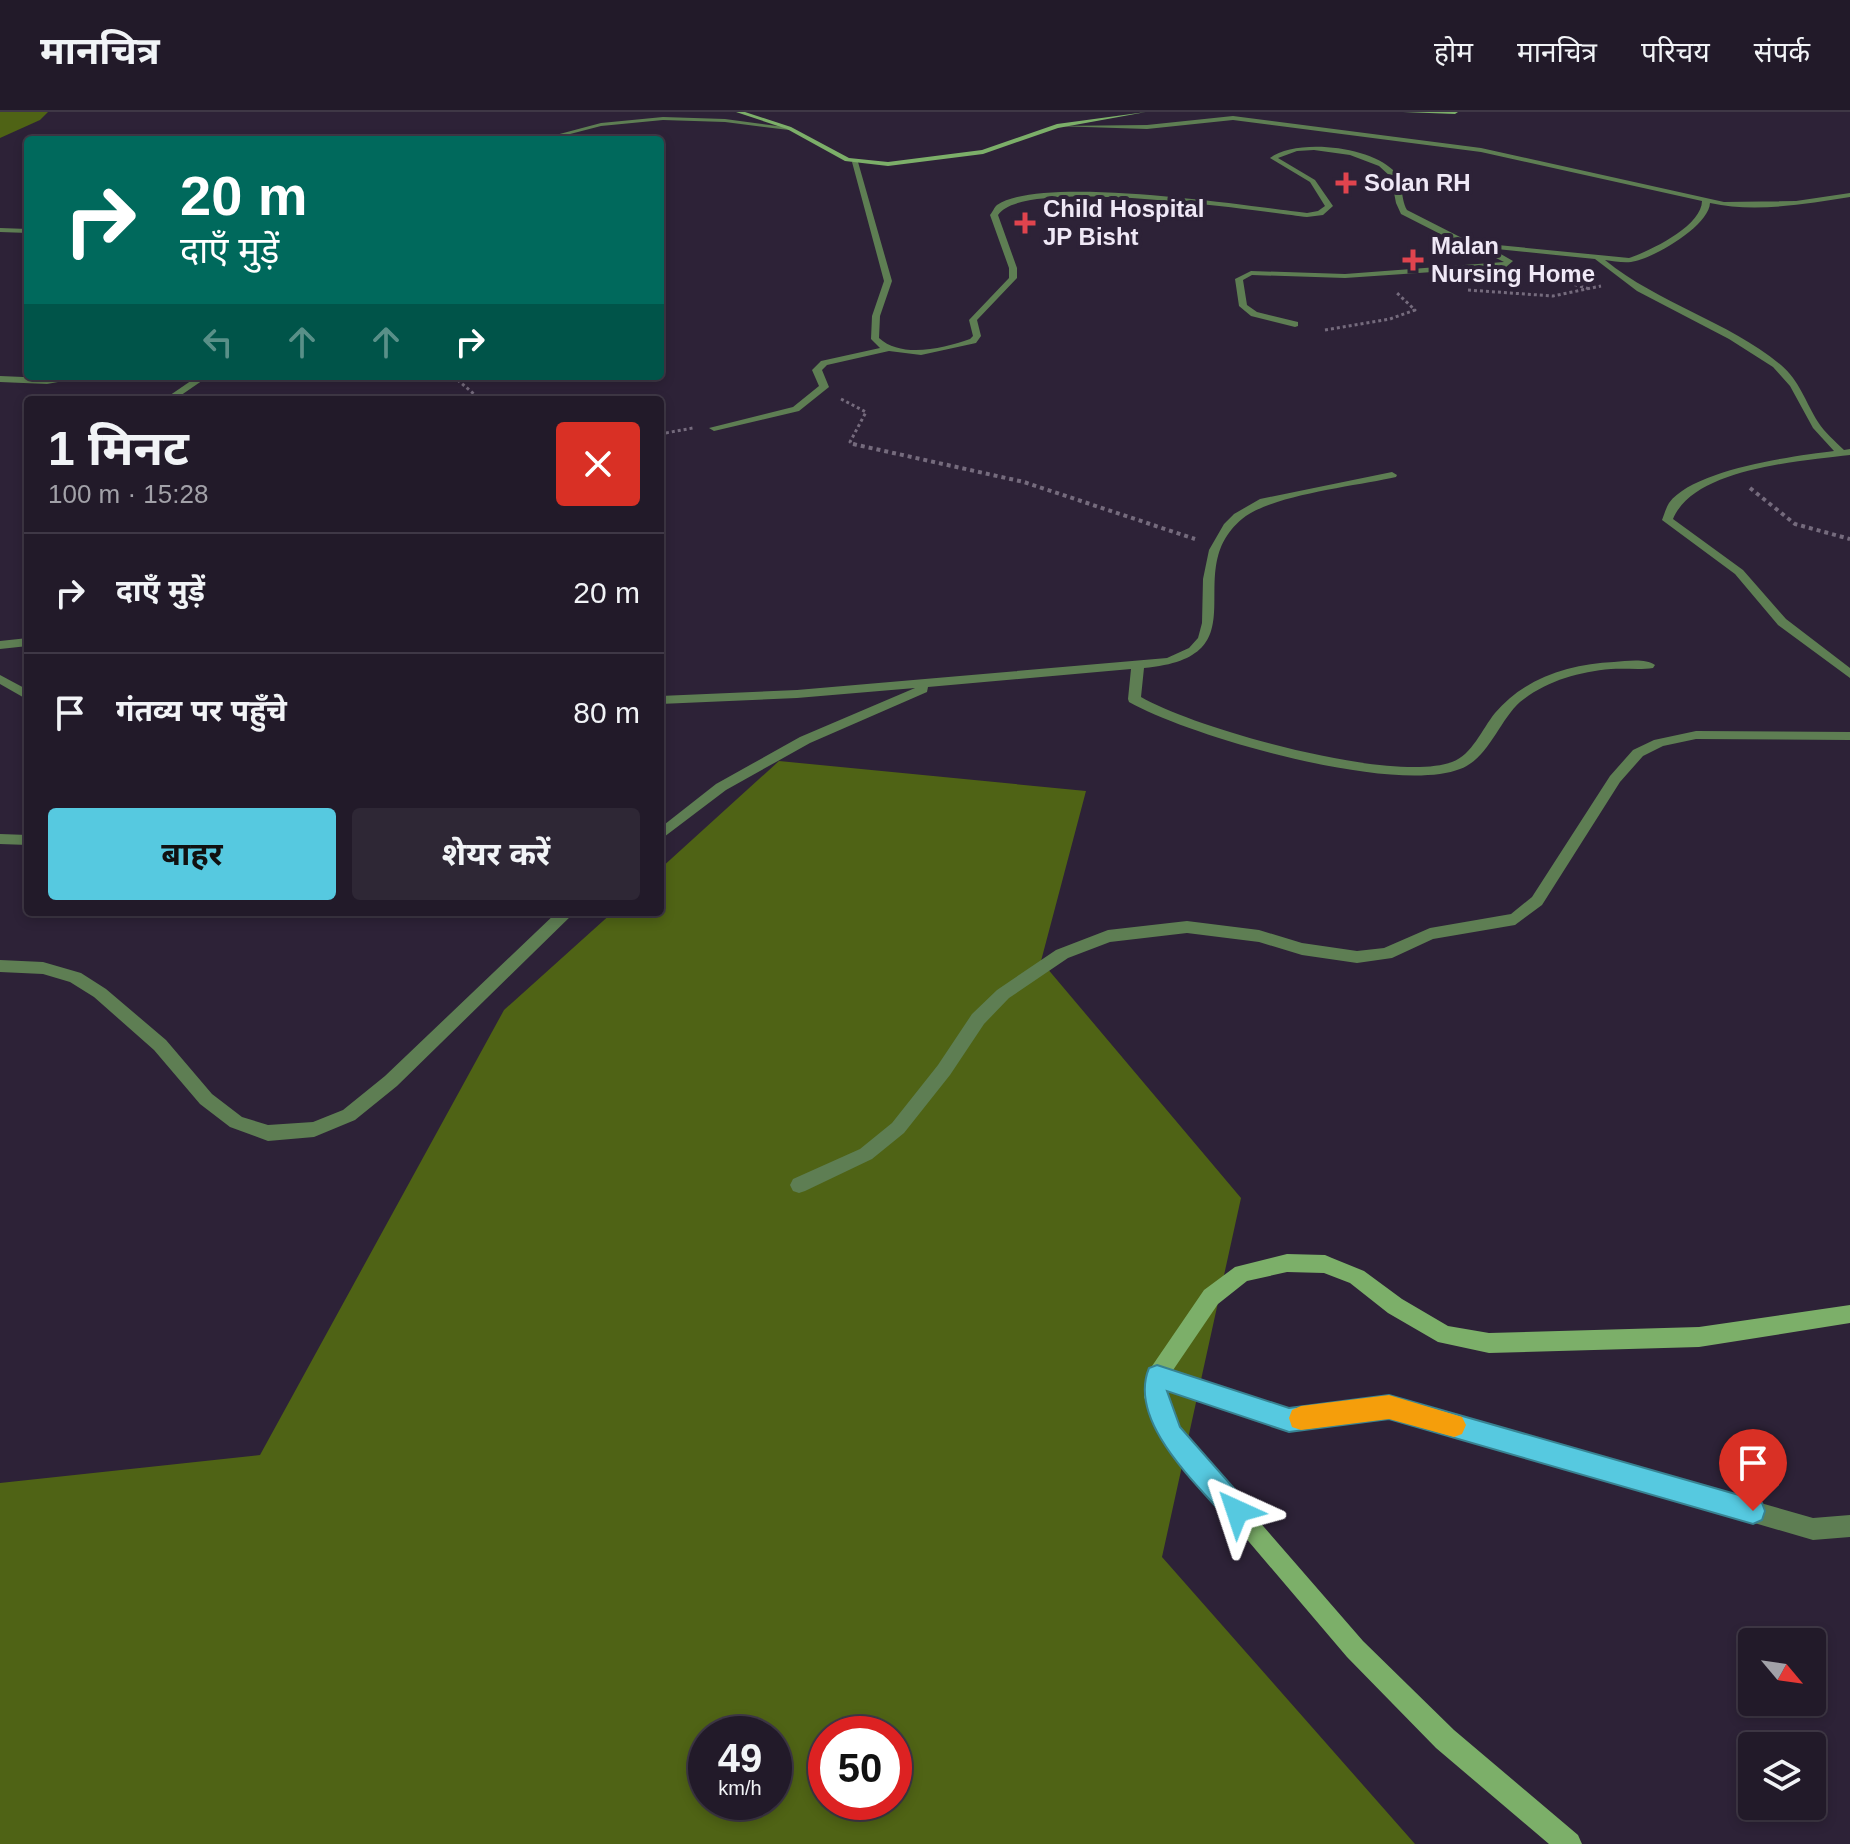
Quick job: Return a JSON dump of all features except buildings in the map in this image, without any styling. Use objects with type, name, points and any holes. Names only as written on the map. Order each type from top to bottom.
[{"type":"main road","points":[[739,112],[789,128],[855,162],[888,164],[972,154],[1057,126],[1143,112]]},
{"type":"main road","points":[[1406,112],[1455,112]]},
{"type":"main road","points":[[1569,1844],[1445,1739],[1355,1649],[1171,1435],[1154,1397],[1157,1376],[1211,1297],[1242,1273],[1287,1263],[1325,1264],[1357,1277],[1395,1306],[1445,1335],[1489,1343],[1699,1337],[1850,1314]]},
{"type":"street","points":[[551,136],[580,125],[674,114],[789,128]]},
{"type":"street","points":[[1057,126],[1147,127],[1233,118],[1481,150],[1706,201],[1755,205],[1850,195]]},
{"type":"street","points":[[714,428],[796,409],[824,387],[817,370],[824,363],[888,349],[934,351],[973,341],[977,336],[973,320],[1013,278],[1013,268],[994,215],[999,207],[1027,197],[1102,194],[1283,213],[1320,213],[1329,206],[1313,181],[1273,158],[1296,148],[1329,150],[1388,169],[1399,192],[1397,204],[1404,212],[1509,261],[1506,265],[1345,276],[1251,273],[1239,279],[1243,306],[1254,314],[1295,324]]},
{"type":"street","points":[[855,162],[888,281],[876,316],[875,339],[888,349]]},
{"type":"street","points":[[1477,245],[1629,260],[1653,253],[1699,220],[1706,209],[1706,201]]},
{"type":"street","points":[[0,230],[24,231]]},
{"type":"street","points":[[1598,258],[1619,276],[1777,365],[1792,381],[1816,426],[1846,452]]},
{"type":"street","points":[[0,379],[55,380]]},
{"type":"street","points":[[174,396],[198,380]]},
{"type":"street","points":[[1846,452],[1781,461],[1732,473],[1678,498],[1667,510],[1667,520],[1739,572],[1782,622],[1850,674]]},
{"type":"street","points":[[664,700],[797,694],[1169,662],[1191,653],[1205,638],[1215,546],[1224,526],[1244,509],[1264,501],[1392,475]]},
{"type":"street","points":[[0,645],[24,642]]},
{"type":"street","points":[[1138,666],[1134,699],[1161,716],[1346,765],[1406,771],[1455,766],[1476,749],[1503,712],[1535,687],[1569,670],[1615,664],[1649,665]]},
{"type":"street","points":[[0,679],[24,694]]},
{"type":"street","points":[[664,832],[721,787],[805,740],[936,683]]},
{"type":"street","points":[[799,1185],[866,1154],[898,1128],[944,1070],[978,1019],[1003,994],[1062,954],[1108,936],[1187,927],[1259,936],[1302,949],[1357,957],[1386,954],[1430,934],[1515,919],[1537,901],[1615,779],[1638,753],[1659,743],[1696,735],[1850,736]]},
{"type":"street","points":[[0,839],[24,840]]},
{"type":"street","points":[[0,966],[43,968],[75,977],[100,993],[160,1045],[206,1099],[236,1122],[268,1133],[314,1129],[349,1115],[391,1081],[563,916]]},
{"type":"street","points":[[1157,1376],[1289,1420],[1389,1407],[1813,1529],[1850,1526]]},
{"type":"path","points":[[1506,265],[1593,290]]},
{"type":"path","points":[[1459,290],[1550,295],[1593,290],[1619,276]]},
{"type":"path","points":[[1325,330],[1390,319],[1415,310],[1402,296],[1389,289],[1401,287]]},
{"type":"path","points":[[458,380],[476,396]]},
{"type":"path","points":[[819,391],[857,405],[866,412],[850,442],[861,447],[1024,482],[1215,546]]},
{"type":"path","points":[[664,434],[714,428]]},
{"type":"path","points":[[1732,473],[1795,524],[1850,539]]},
{"type":"green space","points":[[0,112],[48,112],[40,120],[0,138]]},
{"type":"green space","points":[[779,761],[1086,791],[1041,961],[1241,1198],[1162,1557],[1415,1844],[0,1844],[0,1483],[260,1455],[504,1010],[609,916],[664,916],[664,865]]},
{"type":"slow traffic","points":[[1301,1418],[1389,1407],[1454,1425]]},
{"type":"place","name":"Solan RH","points":[[1346,183]]},
{"type":"place","name":"Child Hospital JP Bisht","points":[[1025,223]]},
{"type":"place","name":"Malan Nursing Home","points":[[1413,260]]},
{"type":"route","points":[[1237,1511],[1171,1435],[1154,1397],[1157,1376],[1289,1420],[1389,1407],[1753,1511]]}]
